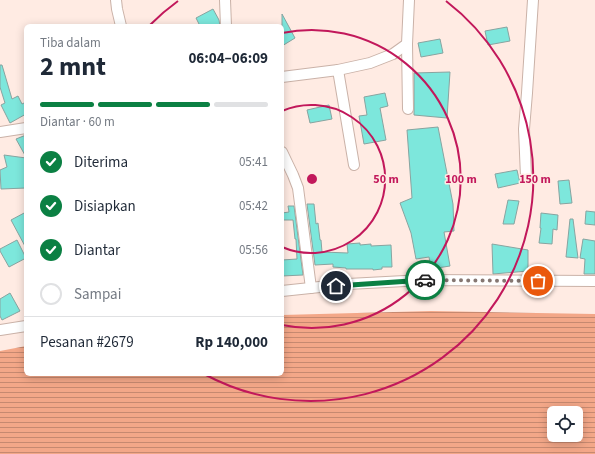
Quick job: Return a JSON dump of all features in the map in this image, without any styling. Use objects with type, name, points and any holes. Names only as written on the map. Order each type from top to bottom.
[{"type":"street","points":[[116,0],[121,24]]},
{"type":"street","points":[[224,0],[226,24]]},
{"type":"street","points":[[408,109],[407,44],[409,0]]},
{"type":"street","points":[[526,177],[524,129],[528,85],[532,0]]},
{"type":"street","points":[[284,77],[338,70],[370,63],[392,54],[407,44]]},
{"type":"street","points":[[338,70],[354,165]]},
{"type":"street","points":[[0,132],[24,128]]},
{"type":"street","points":[[284,156],[298,188],[311,288]]},
{"type":"street","points":[[284,291],[348,284],[424,280],[595,281]]},
{"type":"street","points":[[0,330],[24,326]]},
{"type":"shaded area","points":[[431,311],[595,314],[595,454],[0,454],[0,351],[24,346],[24,376],[284,376],[284,315]]},
{"type":"building","points":[[213,9],[220,24],[199,24],[196,18]]},
{"type":"building","points":[[282,14],[295,38],[284,45],[284,24],[282,24]]},
{"type":"building","points":[[507,27],[510,41],[488,45],[485,31]]},
{"type":"building","points":[[440,39],[443,53],[421,57],[418,43]]},
{"type":"building","points":[[0,65],[2,65],[12,99],[18,96],[22,104],[24,103],[24,115],[10,123],[1,105],[5,103],[0,87]]},
{"type":"building","points":[[450,72],[447,118],[414,115],[414,73]]},
{"type":"building","points":[[385,93],[388,106],[380,108],[386,140],[364,144],[359,116],[367,115],[364,97]]},
{"type":"building","points":[[329,105],[332,119],[310,123],[307,110]]},
{"type":"building","points":[[438,127],[453,204],[454,231],[444,232],[450,266],[431,269],[429,257],[416,259],[411,233],[400,203],[412,198],[407,130]]},
{"type":"building","points":[[24,136],[24,153],[16,139]]},
{"type":"building","points":[[4,155],[24,158],[24,188],[1,189],[0,170],[7,167]]},
{"type":"building","points":[[517,170],[520,183],[498,188],[495,174]]},
{"type":"building","points":[[569,180],[572,203],[560,204],[558,181]]},
{"type":"building","points":[[508,200],[519,201],[514,224],[503,224]]},
{"type":"building","points":[[307,204],[314,204],[316,224],[318,223],[322,252],[348,253],[347,244],[360,243],[360,245],[371,244],[371,246],[391,245],[392,267],[382,267],[382,269],[373,270],[346,269],[333,267],[333,264],[315,265]]},
{"type":"building","points":[[288,206],[294,206],[303,275],[284,276],[284,260],[297,259],[293,220],[284,220],[284,213],[289,212]]},
{"type":"building","points":[[586,211],[595,212],[595,225],[585,224]]},
{"type":"building","points":[[24,213],[24,244],[11,220]]},
{"type":"building","points":[[541,213],[558,215],[557,230],[553,229],[552,244],[539,243]]},
{"type":"building","points":[[570,219],[573,219],[578,258],[566,257]]},
{"type":"building","points":[[583,239],[595,241],[595,274],[584,274],[585,259],[580,258]]},
{"type":"building","points":[[17,240],[24,254],[24,259],[9,267],[0,249]]},
{"type":"building","points":[[492,244],[528,250],[528,271],[493,274]]},
{"type":"building","points":[[10,293],[20,311],[2,320],[0,316],[0,299]]},
{"type":"way so far","points":[[425,280],[538,281]]},
{"type":"route","points":[[336,286],[425,280]]}]
